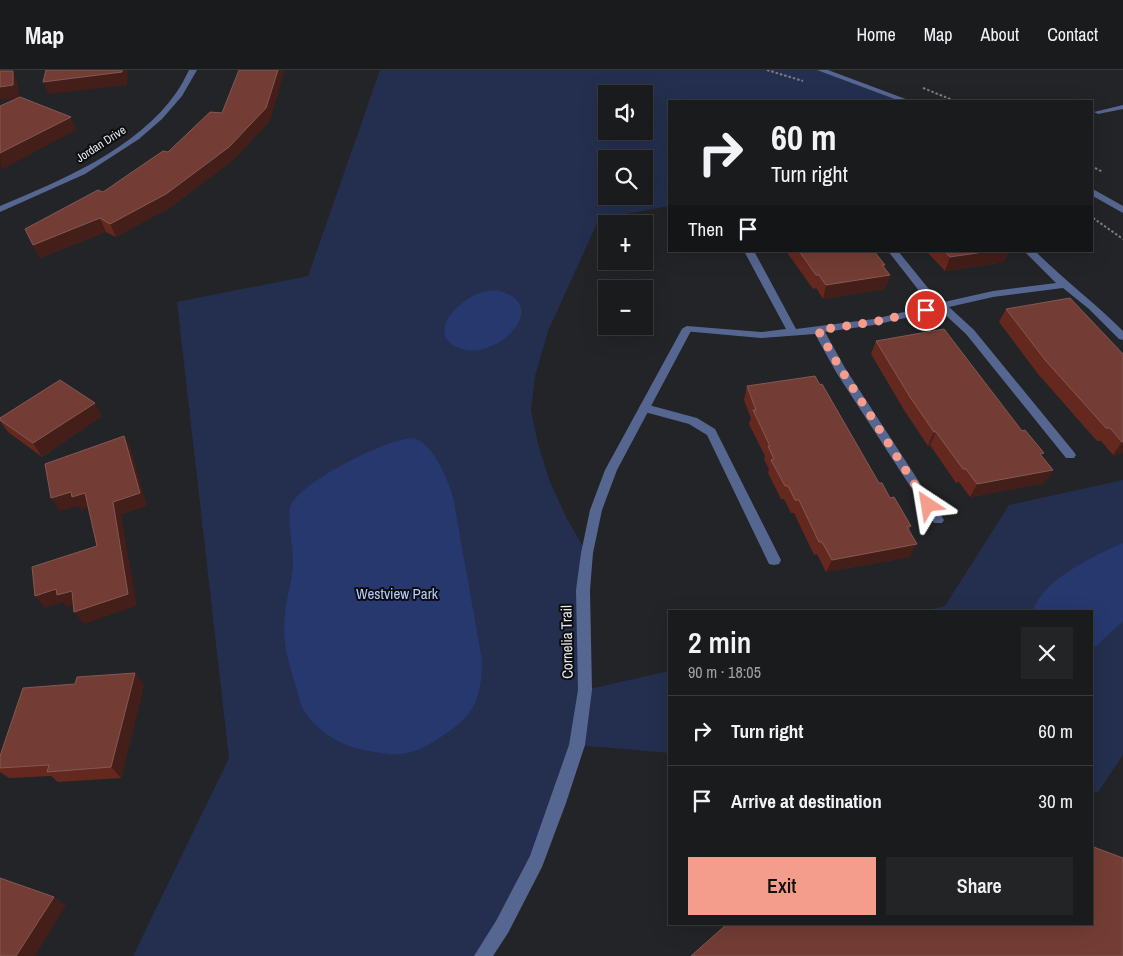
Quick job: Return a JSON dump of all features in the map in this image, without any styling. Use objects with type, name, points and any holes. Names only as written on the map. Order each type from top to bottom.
[{"type":"street","name":"Jordan Drive","points":[[0,209],[72,177],[129,141],[163,113],[180,92],[193,70]]},
{"type":"street","points":[[821,70],[904,100]]},
{"type":"street","points":[[1098,112],[1123,107]]},
{"type":"street","points":[[1093,192],[1123,210]]},
{"type":"street","points":[[750,252],[793,332],[874,322],[1004,292],[1064,285]]},
{"type":"street","points":[[894,252],[918,284],[970,332],[1070,455]]},
{"type":"street","points":[[1030,252],[1064,285],[1093,306],[1123,337]]},
{"type":"street","name":"Cornelia Trail","points":[[483,956],[502,927],[536,862],[577,745],[585,690],[583,590],[587,553],[596,510],[611,470],[687,330],[742,334],[793,332]]},
{"type":"street","points":[[818,330],[840,368],[938,520]]},
{"type":"street","points":[[645,408],[693,421],[711,432],[774,560]]},
{"type":"path","points":[[1093,219],[1123,239]]},
{"type":"green space","name":"Westview Park","points":[[380,70],[821,70],[904,100],[668,100],[668,206],[621,215],[598,215],[598,221],[548,331],[535,376],[531,411],[538,444],[550,482],[567,519],[587,553],[585,690],[668,671],[668,753],[577,745],[558,803],[483,956],[133,956],[229,758],[177,302],[308,276]]},
{"type":"green space","points":[[1123,480],[1123,755],[1098,792],[1093,791],[1093,610],[928,610],[945,606],[1009,505]]},
{"type":"shaded area","points":[[496,290],[513,297],[521,307],[520,318],[514,330],[502,340],[488,347],[473,350],[459,348],[450,342],[445,336],[444,329],[451,314],[457,307],[474,295]]},
{"type":"shaded area","points":[[412,438],[419,440],[432,453],[443,471],[453,497],[482,660],[482,675],[473,708],[458,724],[436,740],[417,750],[402,754],[385,754],[355,748],[337,741],[315,724],[303,709],[287,656],[284,630],[293,564],[290,510],[291,505],[299,495],[328,473],[365,453],[400,440]]},
{"type":"shaded area","points":[[1123,543],[1123,621],[1093,647],[1093,610],[1034,610],[1039,599],[1058,579],[1098,555]]},
{"type":"building","points":[[46,70],[122,70],[122,72],[43,82]]},
{"type":"building","points":[[239,70],[278,70],[266,108],[229,147],[166,194],[110,224],[100,218],[33,245],[25,229],[98,190],[103,192],[163,151],[168,152],[210,112],[222,113]]},
{"type":"building","points":[[0,71],[13,71],[13,85],[0,87]]},
{"type":"building","points":[[20,97],[71,117],[0,153],[0,106]]},
{"type":"building","points":[[800,252],[875,252],[890,275],[826,285],[819,275],[816,275]]},
{"type":"building","points":[[945,252],[983,252],[950,257]]},
{"type":"building","points":[[1070,298],[1123,354],[1123,442],[1110,428],[1106,428],[1046,361],[1006,309]]},
{"type":"building","points":[[944,329],[1022,431],[1025,430],[1044,453],[1040,454],[1053,470],[977,484],[966,469],[963,469],[936,432],[934,432],[876,341]]},
{"type":"building","points":[[815,376],[820,385],[822,384],[879,483],[882,483],[890,498],[894,497],[911,526],[907,527],[917,544],[832,560],[822,542],[819,542],[799,500],[795,500],[788,486],[785,486],[771,460],[774,459],[768,446],[770,446],[753,410],[756,410],[747,386]]},
{"type":"building","points":[[60,380],[95,403],[33,443],[0,420],[0,418]]},
{"type":"building","points":[[124,436],[140,493],[113,502],[128,594],[74,612],[72,591],[57,595],[56,589],[35,596],[32,567],[97,546],[85,493],[72,497],[71,492],[51,498],[45,464]]},
{"type":"building","points":[[135,673],[111,767],[47,772],[49,765],[0,768],[0,756],[23,688],[75,684],[77,677]]},
{"type":"building","points":[[1093,847],[1123,858],[1123,956],[691,956],[726,925],[1093,925]]},
{"type":"building","points":[[0,878],[54,897],[16,956],[0,956]]},
{"type":"route","points":[[926,310],[874,322],[818,330],[840,368],[928,505]]}]
